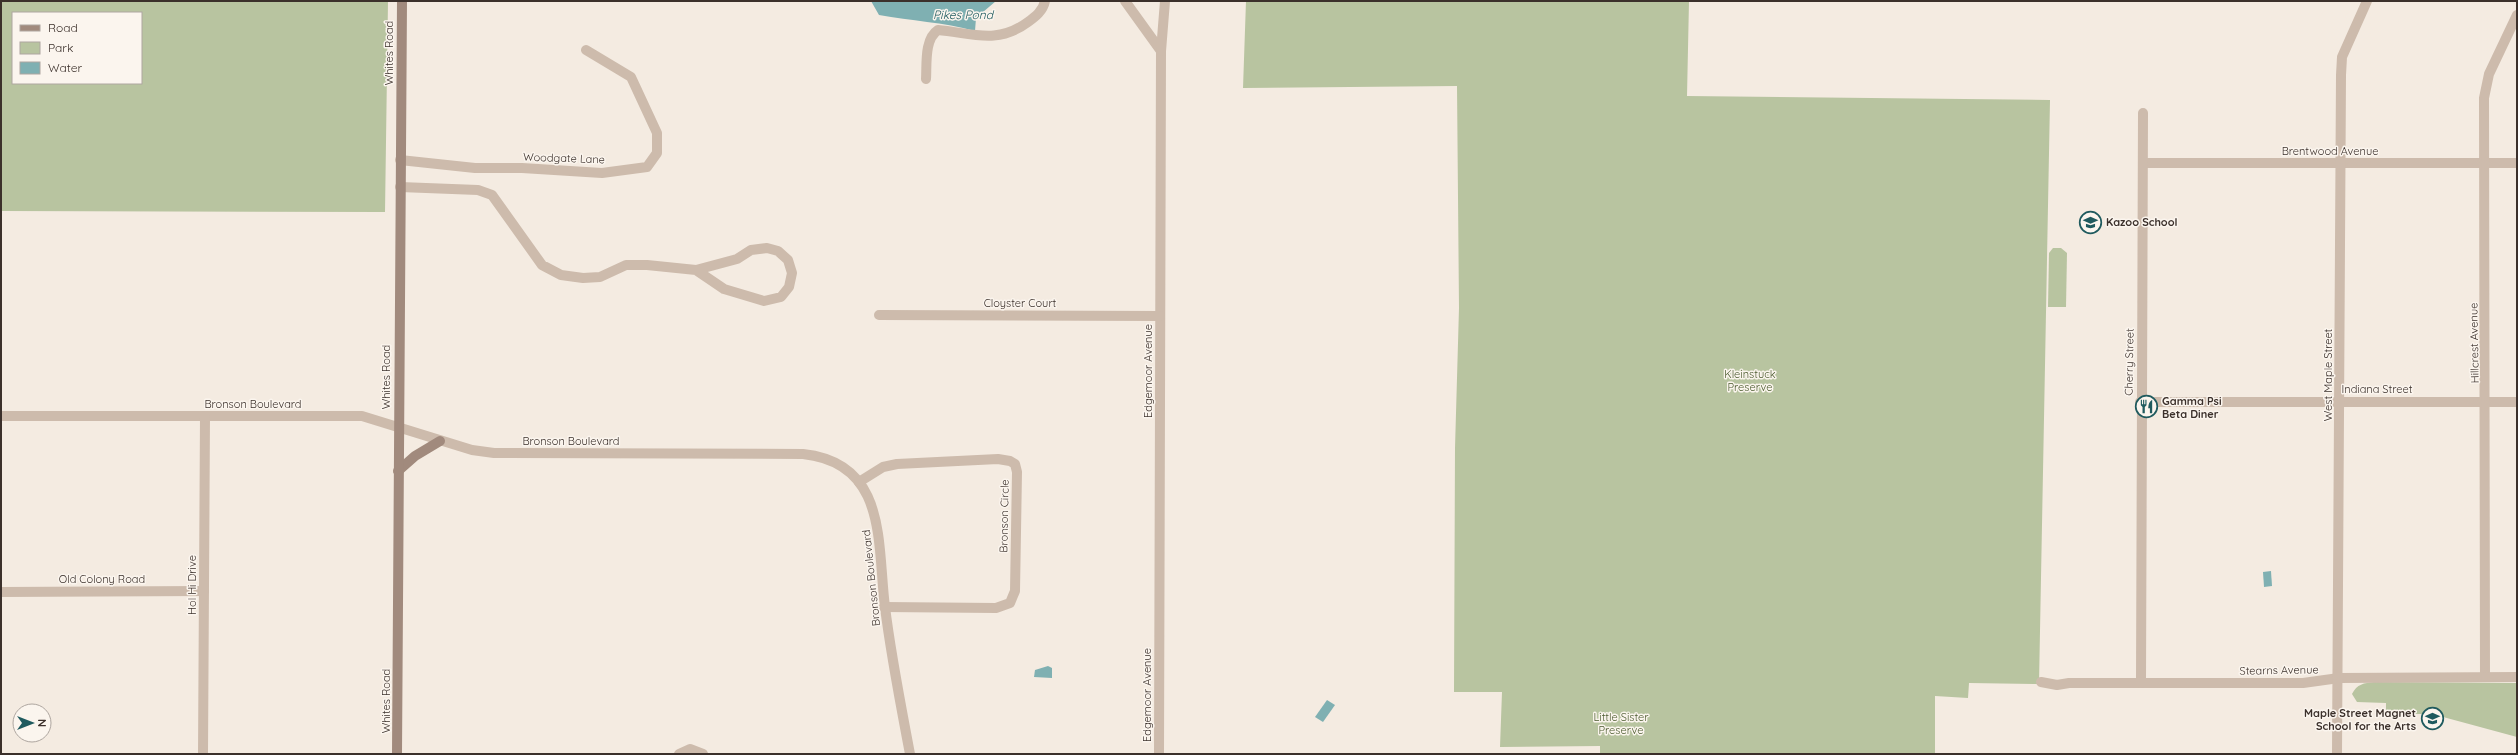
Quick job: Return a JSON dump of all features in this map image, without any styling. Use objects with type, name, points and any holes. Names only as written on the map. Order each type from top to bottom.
[{"type":"street","name":"Whites Road","points":[[397,754],[402,1]]},
{"type":"street","points":[[926,79],[929,43],[934,33],[938,30],[996,37],[1011,32],[1036,16],[1045,1]]},
{"type":"street","points":[[1125,1],[1161,51]]},
{"type":"street","name":"Edgemoor Avenue","points":[[1159,754],[1161,51],[1165,1]]},
{"type":"street","name":"West Maple Street","points":[[2337,754],[2339,678],[2339,401],[2342,57],[2367,1]]},
{"type":"street","name":"Hillcrest Avenue","points":[[2485,677],[2486,402],[2483,163],[2486,84],[2517,15]]},
{"type":"street","name":"Woodgate Lane","points":[[400,160],[475,168],[522,168],[602,173],[647,167],[657,153],[657,133],[631,76],[586,50]]},
{"type":"street","name":"Cherry Street","points":[[2141,683],[2140,402],[2143,113]]},
{"type":"street","name":"Brentwood Avenue","points":[[2143,163],[2517,163]]},
{"type":"street","points":[[400,187],[478,190],[492,195],[542,266],[561,275],[583,278],[600,277],[626,266],[647,264],[696,270],[737,259],[751,250],[767,248],[778,251],[788,260],[792,273],[789,287],[781,297],[764,301],[724,289],[696,270]]},
{"type":"street","name":"Cloyster Court","points":[[879,315],[1160,316]]},
{"type":"street","name":"Indiana Street","points":[[2140,402],[2517,402]]},
{"type":"street","name":"Bronson Boulevard","points":[[1,416],[362,416],[398,429],[472,450],[494,453],[818,455],[838,463],[859,482],[876,519],[884,607],[910,754]]},
{"type":"street","name":"Hol Hi Drive","points":[[203,754],[205,416]]},
{"type":"street","points":[[398,471],[415,456],[440,441]]},
{"type":"street","name":"Bronson Circle","points":[[859,482],[883,467],[905,464],[998,459],[1010,460],[1015,464],[1015,591],[1010,602],[996,608],[884,607]]},
{"type":"street","name":"Old Colony Road","points":[[1,592],[204,591]]},
{"type":"street","name":"Stearns Avenue","points":[[2041,682],[2057,685],[2141,683],[2303,683],[2339,678],[2517,677]]},
{"type":"street","points":[[679,754],[690,749],[703,754]]},
{"type":"green space","points":[[1,1],[388,1],[385,212],[1,211]]},
{"type":"green space","name":"Kleinstuck Preserve","points":[[1246,1],[1689,1],[1687,96],[2050,100],[2039,684],[1969,683],[1968,698],[1935,696],[1935,754],[1600,754],[1600,746],[1500,747],[1502,692],[1454,692],[1455,448],[1459,308],[1457,86],[1243,88]]},
{"type":"green space","points":[[2053,248],[2061,248],[2067,253],[2066,307],[2048,307],[2049,253]]},
{"type":"green space","points":[[2374,682],[2517,683],[2517,737],[2432,714],[2386,714],[2386,703],[2357,702],[2352,694],[2356,688],[2364,684]]},
{"type":"water","name":"Pikes Pond","points":[[871,1],[996,1],[976,18],[975,31],[879,15]]},
{"type":"water","points":[[2271,571],[2272,586],[2264,587],[2263,572]]},
{"type":"water","points":[[1048,666],[1052,668],[1052,678],[1034,677],[1035,670]]},
{"type":"water","points":[[1327,700],[1335,705],[1323,722],[1315,717]]},
{"type":"place","name":"Kazoo School","points":[[2091,222]]},
{"type":"place","name":"Gamma Psi Beta Diner","points":[[2146,407]]},
{"type":"place","name":"Maple Street Magnet School for the Arts","points":[[2432,719]]},
{"type":"park label","name":"Little Sister Preserve","points":[[1621,723]]}]
